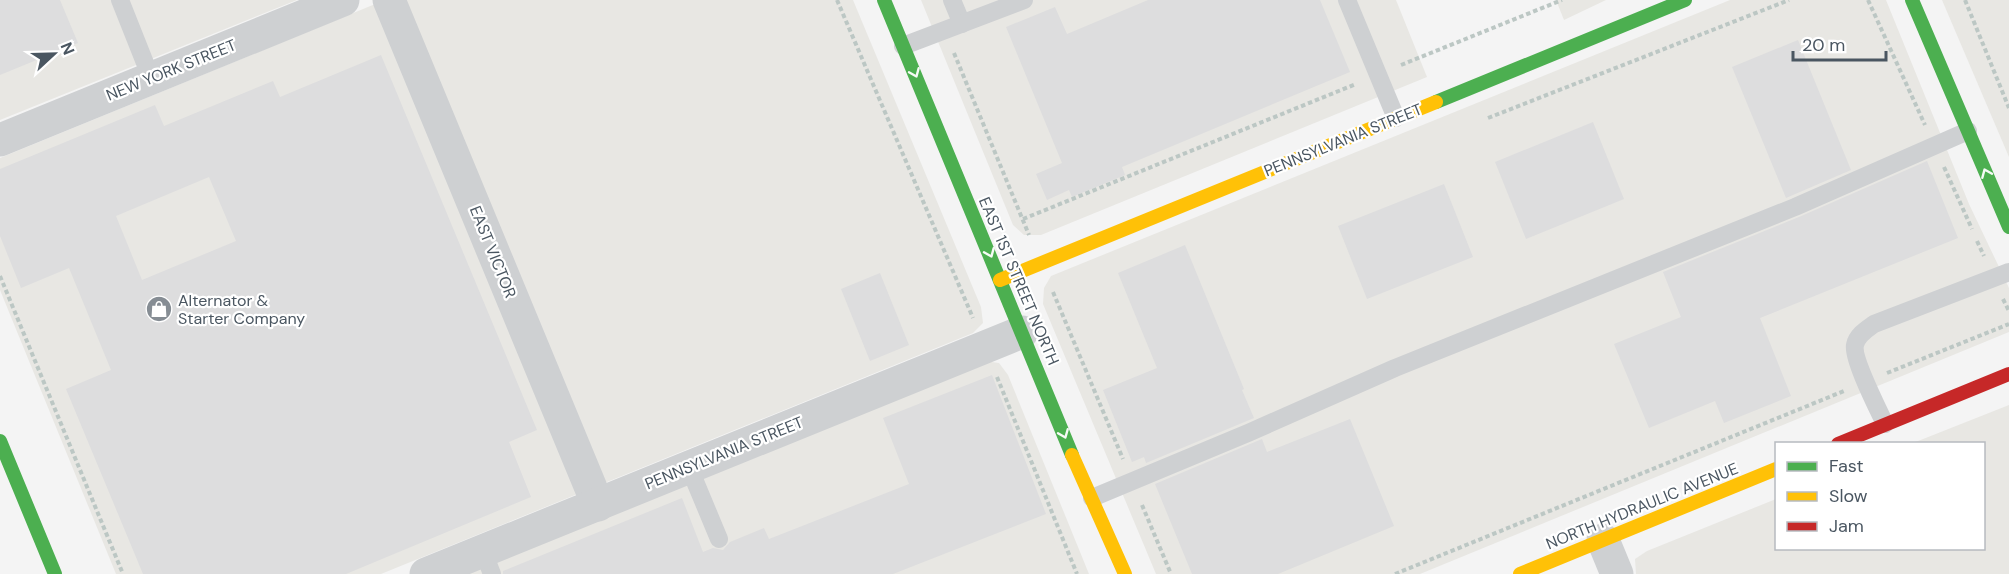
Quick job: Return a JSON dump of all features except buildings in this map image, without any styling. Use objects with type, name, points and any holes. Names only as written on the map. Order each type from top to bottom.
[{"type":"street","name":"NEW YORK STREET","points":[[0,140],[343,0]]},
{"type":"street","name":"EAST VICTOR","points":[[389,0],[598,504]]},
{"type":"street","name":"EAST 1ST STREET NORTH","points":[[884,0],[1125,574]]},
{"type":"street","name":"PENNSYLVANIA STREET","points":[[1000,280],[1685,0]]},
{"type":"street","points":[[1912,0],[2009,227]]},
{"type":"street","name":"PENNSYLVANIA STREET","points":[[426,574],[487,562],[598,504],[1022,332]]},
{"type":"street","points":[[1843,442],[2009,374]]},
{"type":"street","points":[[0,441],[55,574]]},
{"type":"street","name":"NORTH HYDRAULIC AVENUE","points":[[1520,574],[1775,469]]},
{"type":"street","points":[[1603,540],[1617,574]]},
{"type":"lane","points":[[120,0],[151,78]]},
{"type":"lane","points":[[952,0],[962,24]]},
{"type":"lane","points":[[903,46],[1024,0]]},
{"type":"lane","points":[[1347,0],[1396,118]]},
{"type":"lane","points":[[1092,498],[1395,368],[1795,207],[1968,131]]},
{"type":"lane","points":[[1885,424],[1857,360],[1855,345],[1862,333],[1874,324],[2009,272]]},
{"type":"lane","points":[[689,467],[719,539]]},
{"type":"path","points":[[837,0],[985,347],[1077,574]]},
{"type":"path","points":[[1023,219],[1562,0]]},
{"type":"path","points":[[1965,0],[2009,108]]},
{"type":"path","points":[[0,276],[123,574]]},
{"type":"path","points":[[1395,574],[2009,324]]},
{"type":"shaded area","points":[[0,0],[297,0],[0,120]]},
{"type":"shaded area","points":[[385,0],[853,0],[981,307],[983,323],[973,333],[381,574],[116,574],[0,290],[0,158]]},
{"type":"shaded area","points":[[921,0],[1396,0],[1427,77],[1041,235],[1024,235],[1013,225]]},
{"type":"shaded area","points":[[1556,0],[1606,0],[1564,20]]},
{"type":"shaded area","points":[[1730,0],[1886,0],[1969,204],[2009,288],[2009,332],[1420,574],[1156,574],[1043,304],[1044,288],[1051,276]]},
{"type":"shaded area","points":[[1942,0],[2009,0],[2009,157]]},
{"type":"shaded area","points":[[984,361],[999,363],[1008,375],[1089,574],[466,574]]},
{"type":"shaded area","points":[[2009,405],[2009,574],[1636,574],[1635,559],[1647,551],[1775,499],[1775,550],[1985,550],[1985,442],[1916,442]]},
{"type":"traffic: fast","points":[[884,0],[1072,455]]},
{"type":"traffic: fast","points":[[1436,102],[1685,0]]},
{"type":"traffic: fast","points":[[1912,0],[2009,227]]},
{"type":"traffic: fast","points":[[0,441],[55,574]]},
{"type":"traffic: slow","points":[[1000,280],[1436,102]]},
{"type":"traffic: slow","points":[[1072,455],[1125,574]]},
{"type":"traffic: slow","points":[[1520,574],[1775,469]]},
{"type":"traffic: jam","points":[[1843,442],[2009,374]]},
{"type":"place","name":"Alternator & Starter Company","points":[[159,309]]}]
